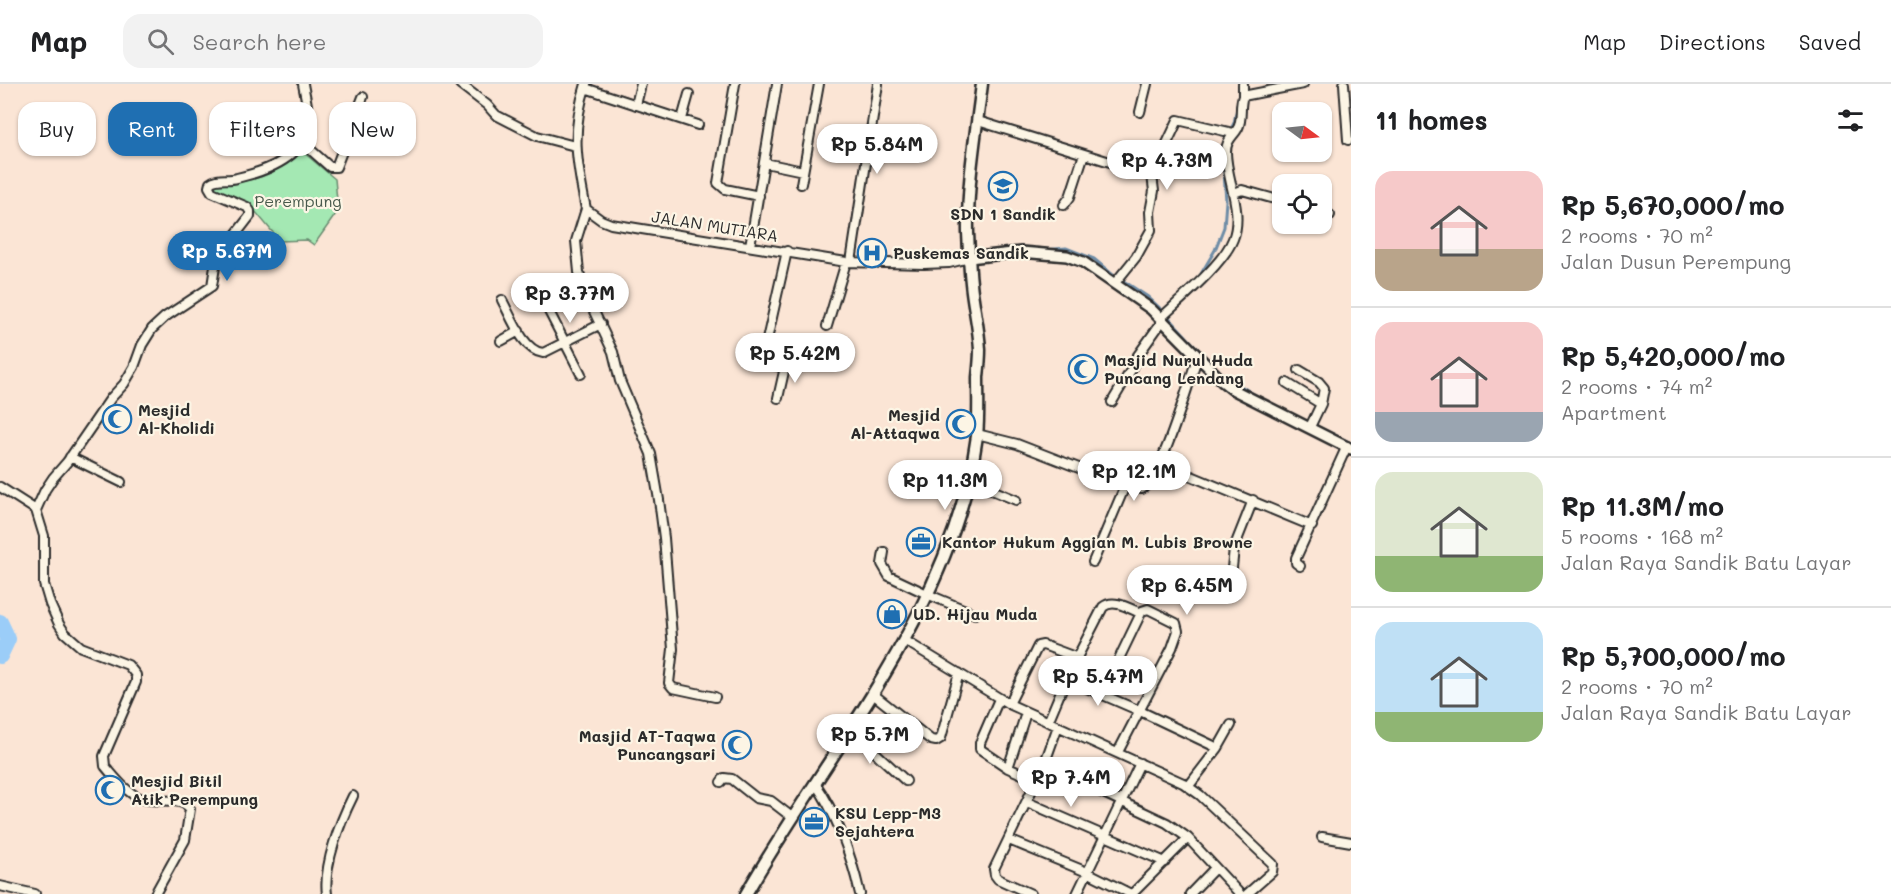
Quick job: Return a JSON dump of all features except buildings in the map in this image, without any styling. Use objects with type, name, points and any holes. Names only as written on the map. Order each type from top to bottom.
[{"type":"main road","points":[[746,894],[873,694],[904,640],[927,594],[962,504],[977,434],[980,351],[969,258],[969,194],[982,84]]},
{"type":"street","points":[[303,84],[305,102]]},
{"type":"street","points":[[460,84],[496,115],[537,136],[575,146]]},
{"type":"street","points":[[636,105],[641,84]]},
{"type":"street","points":[[735,84],[718,183],[724,189],[759,196]]},
{"type":"street","points":[[750,246],[777,84]]},
{"type":"street","points":[[801,184],[819,84]]},
{"type":"street","points":[[827,326],[849,262],[878,84]]},
{"type":"street","points":[[1140,112],[1147,84]]},
{"type":"street","points":[[1112,402],[1141,350],[1164,316],[1214,266],[1232,242],[1236,210],[1226,155],[1230,132],[1239,124],[1244,84]]},
{"type":"street","points":[[1244,96],[1303,84]]},
{"type":"street","points":[[1344,84],[1348,140]]},
{"type":"street","points":[[698,125],[585,86],[576,123],[575,146],[586,209],[577,234],[577,258],[583,288],[613,352],[620,381],[651,454],[669,589],[673,649],[669,683],[673,688],[715,697]]},
{"type":"street","points":[[682,119],[689,94]]},
{"type":"street","points":[[317,155],[330,167],[336,167],[363,97]]},
{"type":"street","points":[[1118,279],[1136,257],[1152,227],[1150,212],[1154,191],[1152,175],[1178,120],[1230,132]]},
{"type":"street","points":[[978,121],[1152,175]]},
{"type":"street","points":[[1064,205],[1070,197],[1084,154]]},
{"type":"street","points":[[36,510],[45,490],[111,398],[124,384],[152,329],[165,317],[212,286],[216,260],[250,216],[247,207],[212,192],[209,187],[210,183],[265,170],[289,156]]},
{"type":"street","points":[[765,163],[804,171]]},
{"type":"street","points":[[1234,193],[1245,190],[1272,198]]},
{"type":"street","name":"JALAN MUTIARA","points":[[586,209],[611,224],[849,262],[924,264],[969,258]]},
{"type":"street","points":[[778,398],[785,367],[768,364],[764,359],[764,353],[787,251]]},
{"type":"street","points":[[969,258],[1021,252],[1067,256],[1118,279],[1164,316],[1222,382],[1349,447],[1296,558],[1296,563],[1300,566]]},
{"type":"street","points":[[536,286],[581,374]]},
{"type":"street","points":[[502,300],[527,346],[538,352],[543,352],[601,324]]},
{"type":"street","points":[[501,341],[519,331]]},
{"type":"street","points":[[977,434],[1017,444],[1125,486],[1139,489],[1145,487],[1162,459],[1198,356]]},
{"type":"street","points":[[1299,370],[1323,386],[1321,404],[1310,427]]},
{"type":"street","points":[[1287,383],[1321,404]]},
{"type":"street","points":[[70,457],[121,483]]},
{"type":"street","points":[[1162,459],[1189,475],[1312,526]]},
{"type":"street","points":[[968,480],[1016,500]]},
{"type":"street","points":[[1093,562],[1125,486]]},
{"type":"street","points":[[0,487],[36,510],[44,536],[44,584],[50,604],[65,633],[81,647],[128,665],[136,675],[136,682],[105,756],[105,766],[137,797],[145,800],[184,803],[190,809],[185,840],[155,894]]},
{"type":"street","points":[[1229,577],[1234,548],[1253,500]]},
{"type":"street","points":[[884,552],[882,564],[889,576],[975,614]]},
{"type":"street","points":[[1048,722],[1066,679],[1105,604],[1114,602],[1140,613]]},
{"type":"street","points":[[1102,694],[1140,613],[1145,609],[1149,610],[1175,622],[1178,629],[1172,648],[1118,752]]},
{"type":"street","points":[[904,640],[999,699],[1026,713],[1118,752],[1200,795],[1272,862],[1274,867],[1272,872],[1247,894]]},
{"type":"street","points":[[1009,704],[1038,646],[1043,645],[1078,658]]},
{"type":"street","points":[[873,694],[931,740],[936,741],[941,738],[959,673]]},
{"type":"street","points":[[1066,679],[1218,748]]},
{"type":"street","points":[[999,699],[979,747],[1008,768],[1036,780]]},
{"type":"street","points":[[1008,768],[1026,713]]},
{"type":"street","points":[[1188,787],[1218,748],[1231,725]]},
{"type":"street","points":[[1031,894],[999,879],[994,875],[994,870],[1044,765],[1058,726]]},
{"type":"street","points":[[850,729],[906,781]]},
{"type":"street","points":[[1077,894],[1140,763]]},
{"type":"street","points":[[1044,765],[1161,819],[1188,838],[1240,894]]},
{"type":"street","points":[[721,782],[724,778],[730,778],[754,797],[771,801],[793,818]]},
{"type":"street","points":[[815,783],[840,830],[860,894]]},
{"type":"street","points":[[327,894],[328,874],[336,839],[344,813],[353,796]]},
{"type":"street","points":[[1027,802],[1164,862]]},
{"type":"street","points":[[1322,837],[1351,842]]},
{"type":"street","points":[[1009,840],[1088,872],[1131,894],[1188,838]]},
{"type":"street","points":[[1190,894],[1215,868]]},
{"type":"street","points":[[0,886],[35,894]]},
{"type":"green space","name":"Perempung","points":[[296,156],[308,156],[335,179],[338,211],[314,245],[307,240],[280,241],[250,205],[213,188],[214,185],[262,177]]},
{"type":"waterway","points":[[1198,279],[1215,250],[1224,227],[1226,201],[1222,147],[1234,123],[1240,92]]},
{"type":"waterway","points":[[1044,250],[1066,248],[1094,259],[1113,275]]},
{"type":"waterway","points":[[1122,280],[1148,297],[1163,311]]},
{"type":"waterway","points":[[1186,290],[1163,311],[1208,360]]},
{"type":"waterway","points":[[1216,370],[1258,397]]},
{"type":"waterway","points":[[1294,415],[1351,443]]},
{"type":"waterway","points":[[0,622],[8,639],[0,656]]},
{"type":"place","name":"SDN 1 Sandik","points":[[1003,186]]},
{"type":"place","name":"Puskemas Sandik","points":[[872,253]]},
{"type":"place","name":"Masjid Nurul Huda Puncang Lendang","points":[[1083,369]]},
{"type":"place","name":"Mesjid Al-Kholidi","points":[[117,419]]},
{"type":"place","name":"Mesjid Al-Attaqwa","points":[[961,424]]},
{"type":"place","name":"Kantor Hukum Aggian M. Lubis Browne","points":[[921,542]]},
{"type":"place","name":"UD. Hijau Muda","points":[[892,614]]},
{"type":"place","name":"Masjid AT-Taqwa Puncangsari","points":[[737,745]]},
{"type":"place","name":"Mesjid Bitil Atik Perempung","points":[[110,790]]},
{"type":"place","name":"KSU Lepp-M3 Sejahtera","points":[[814,822]]}]
